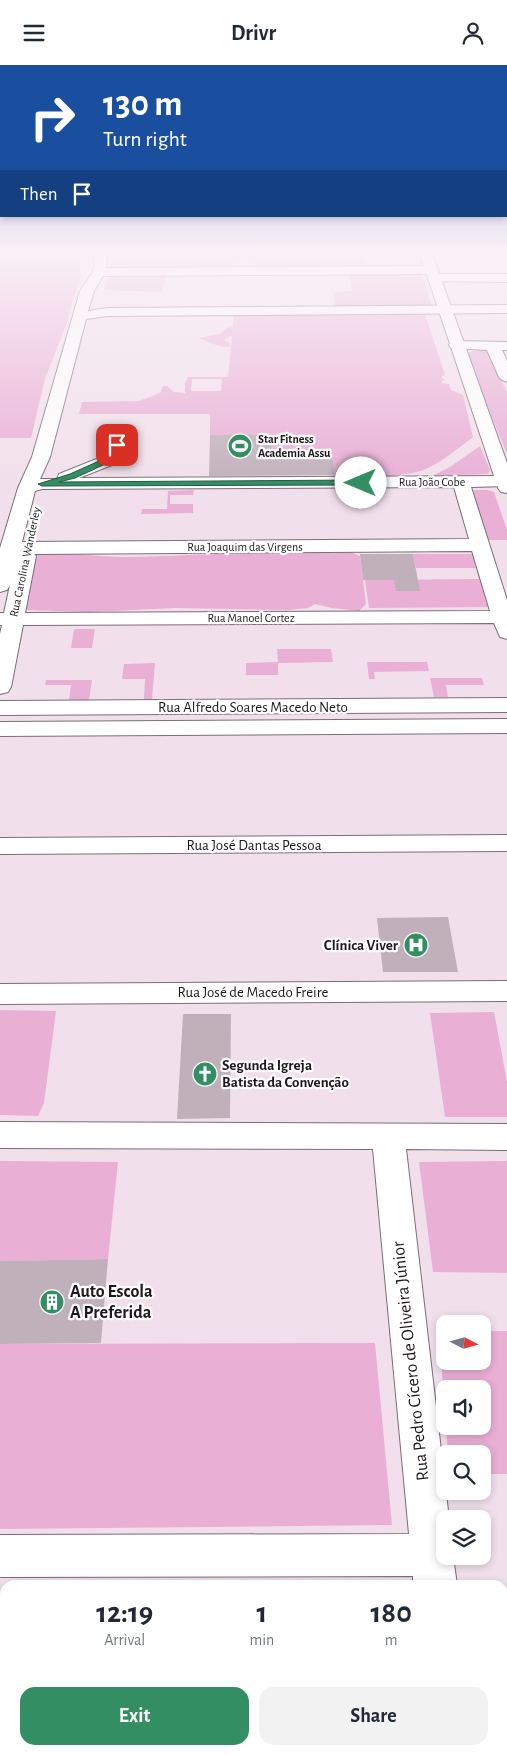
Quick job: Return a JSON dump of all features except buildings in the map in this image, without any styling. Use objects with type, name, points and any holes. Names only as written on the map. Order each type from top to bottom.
[{"type":"street","name":"Rua Carolina Wanderley","points":[[0,687],[6,619],[19,548],[41,457],[77,330]]},
{"type":"street","points":[[451,330],[506,484]]},
{"type":"street","points":[[456,345],[500,347],[507,377]]},
{"type":"street","points":[[35,480],[73,476],[111,459],[117,445]]},
{"type":"street","name":"Rua João Cobe","points":[[35,480],[461,482],[506,484]]},
{"type":"street","points":[[461,482],[504,625]]},
{"type":"street","name":"Rua Joaquim das Virgens","points":[[19,548],[480,545]]},
{"type":"street","name":"Rua Carolina Wanderley","points":[[0,586],[19,548]]},
{"type":"street","name":"Rua Manoel Cortez","points":[[6,619],[504,625]]},
{"type":"street","name":"Rua Alfredo Soares Macedo Neto","points":[[0,708],[504,716]]},
{"type":"street","name":"Rua Alfredo Soares Macedo Neto","points":[[0,729],[504,716]]},
{"type":"street","name":"Rua José Dantas Pessoa","points":[[0,846],[507,843]]},
{"type":"street","name":"Rua José de Macedo Freire","points":[[0,994],[507,991]]},
{"type":"street","points":[[0,1135],[507,1137]]},
{"type":"street","name":"Rua Pedro Cícero de Oliveira Júnior","points":[[388,1137],[433,1570]]},
{"type":"street","points":[[0,1556],[433,1570]]},
{"type":"shaded area","points":[[0,330],[64,330],[45,379],[31,438],[0,438]]},
{"type":"shaded area","points":[[224,330],[430,330],[445,375],[441,377],[445,380],[442,383],[449,384],[451,390],[463,395],[473,437],[441,461],[421,471],[389,476],[335,478],[331,450],[286,450],[272,457],[271,435],[210,435],[210,414],[79,414],[82,402],[139,401],[160,393],[163,386],[167,386],[174,392],[185,393],[185,384],[188,377],[228,377],[232,336],[224,340],[230,343],[229,347],[217,345],[199,338],[220,334]],"holes":[[[192,379],[222,379],[221,391],[191,391]]]},
{"type":"shaded area","points":[[483,349],[487,351],[507,392],[507,454],[477,381],[468,353]]},
{"type":"shaded area","points":[[480,446],[490,470],[488,474],[432,476],[450,467]]},
{"type":"shaded area","points":[[194,490],[193,495],[170,495],[170,504],[193,504],[193,513],[141,514],[142,509],[167,509],[168,491]]},
{"type":"shaded area","points":[[473,491],[494,492],[507,530],[507,540],[488,540]]},
{"type":"shaded area","points":[[269,551],[335,553],[348,551],[360,556],[366,604],[359,611],[315,604],[308,608],[288,610],[176,608],[89,612],[25,610],[35,562],[39,553],[123,557]]},
{"type":"shaded area","points":[[413,554],[475,554],[489,607],[369,608],[365,580],[479,579],[476,568],[416,568]]},
{"type":"shaded area","points":[[74,629],[95,629],[92,648],[71,648]]},
{"type":"shaded area","points":[[277,649],[331,649],[333,662],[278,663],[278,675],[246,675],[246,663],[278,662]]},
{"type":"shaded area","points":[[367,662],[427,662],[429,671],[374,672],[375,679],[369,679]]},
{"type":"shaded area","points":[[155,663],[152,699],[144,699],[145,679],[122,679],[124,664]]},
{"type":"shaded area","points":[[430,678],[482,678],[484,685],[446,685],[448,697],[434,697]]},
{"type":"shaded area","points":[[46,680],[92,680],[89,700],[69,700],[71,685],[45,685]]},
{"type":"shaded area","points":[[0,1010],[56,1011],[44,1103],[38,1116],[0,1115]]},
{"type":"shaded area","points":[[494,1012],[507,1082],[507,1117],[445,1117],[430,1013]]},
{"type":"shaded area","points":[[0,1161],[118,1162],[108,1259],[0,1261]]},
{"type":"shaded area","points":[[507,1161],[507,1273],[433,1272],[419,1162]]},
{"type":"shaded area","points":[[491,1331],[507,1331],[507,1474],[491,1474],[491,1445],[447,1445],[447,1435],[491,1435],[491,1380],[443,1380],[442,1370],[491,1370]]},
{"type":"shaded area","points":[[375,1343],[392,1525],[0,1529],[0,1344]]},
{"type":"place","name":"Star Fitness Academia Assu","points":[[240,446]]},
{"type":"place","name":"Clínica Viver","points":[[416,945]]},
{"type":"place","name":"Segunda Igreja Batista da Convenção","points":[[205,1074]]},
{"type":"place","name":"Auto Escola A Preferida","points":[[52,1302]]},
{"type":"route","points":[[117,445],[111,459],[73,476],[42,484],[361,483]]}]
